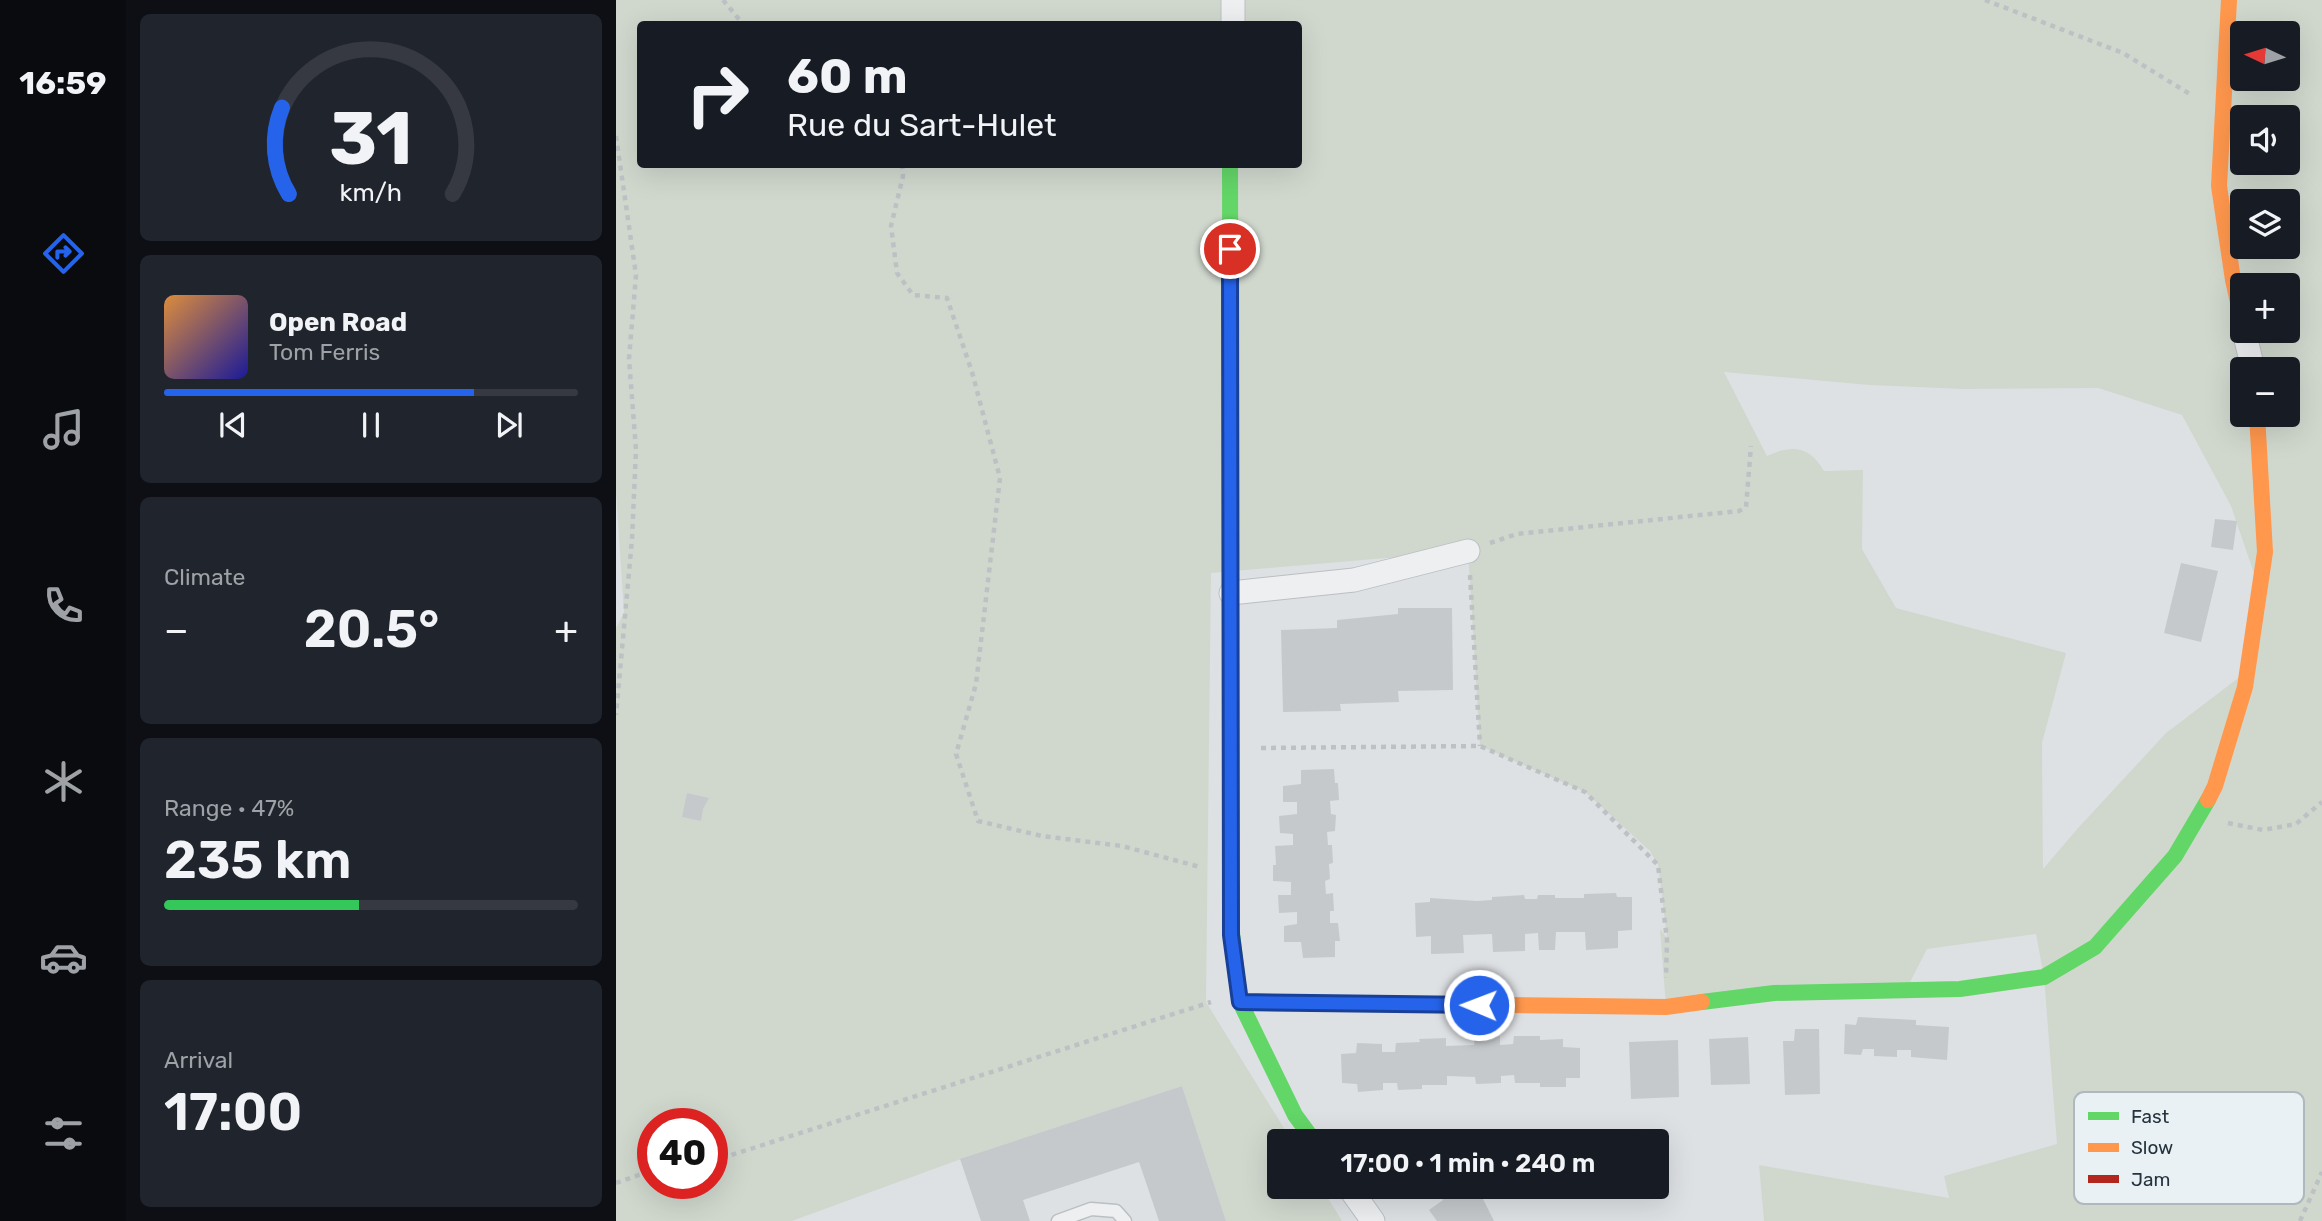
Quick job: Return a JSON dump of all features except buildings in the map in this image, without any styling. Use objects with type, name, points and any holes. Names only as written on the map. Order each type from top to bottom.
[{"type":"street","points":[[1233,0],[1233,21]]},
{"type":"street","points":[[2229,0],[2219,186],[2232,273]]},
{"type":"street","points":[[1230,168],[1231,935],[1240,1002],[1294,1115],[1305,1129]]},
{"type":"street","points":[[1240,1002],[1665,1007],[1773,993],[1961,989],[2045,977],[2095,947],[2175,856],[2200,817],[2215,786],[2245,687],[2265,552],[2258,427]]},
{"type":"street","points":[[1231,593],[1354,580],[1468,551]]},
{"type":"street","points":[[1357,1199],[1373,1221]]},
{"type":"lane","points":[[1058,1221],[1091,1209],[1116,1211],[1125,1221]]},
{"type":"path","points":[[723,0],[740,21]]},
{"type":"path","points":[[1985,0],[2123,53],[2224,115]]},
{"type":"path","points":[[616,136],[636,275],[629,359],[636,450],[632,539],[616,715]]},
{"type":"path","points":[[902,168],[903,176],[891,226],[897,273],[914,295],[947,298],[972,372],[999,478],[976,684],[956,754],[978,821],[1042,836],[1122,846],[1232,875]]},
{"type":"path","points":[[1480,746],[1468,551],[1517,534],[1739,511],[1746,507],[1751,446]]},
{"type":"path","points":[[1231,748],[1480,746],[1585,792],[1658,865],[1667,940],[1665,1007]]},
{"type":"path","points":[[2200,817],[2263,830],[2296,824],[2322,802]]},
{"type":"path","points":[[728,1156],[1206,1002],[1240,1002]]},
{"type":"path","points":[[2300,1221],[2322,1172]]},
{"type":"path","points":[[616,1183],[637,1176]]},
{"type":"shaded area","points":[[616,0],[2322,0],[2322,1221],[1764,1221],[1759,1165],[1949,1198],[1944,1176],[2057,1144],[2044,977],[2036,934],[1927,949],[1906,990],[1666,1007],[1660,929],[1667,938],[1658,865],[1650,851],[1585,792],[1480,746],[1468,551],[1211,573],[1206,1002],[1285,1129],[1267,1129],[1267,1199],[1328,1199],[1342,1221],[1226,1221],[1182,1086],[961,1159],[792,1221],[616,1221],[616,628],[624,613],[616,492]],"holes":[[[1724,372],[1869,385],[1963,389],[2098,388],[2182,415],[2231,506],[2265,606],[2250,669],[2166,733],[2043,869],[2042,743],[2066,653],[1896,608],[1862,549],[1863,470],[1824,471],[1813,456],[1800,450],[1784,450],[1767,456]]]},
{"type":"traffic: fast","points":[[1230,168],[1231,645]]},
{"type":"traffic: fast","points":[[1702,1002],[1774,993],[1960,989],[2044,977],[2095,947],[2175,856],[2208,800]]},
{"type":"traffic: fast","points":[[1231,924],[1240,1002],[1295,1115],[1305,1129]]},
{"type":"traffic: slow","points":[[2229,0],[2219,186],[2232,273]]},
{"type":"traffic: slow","points":[[2208,800],[2215,786],[2245,687],[2265,552],[2258,427]]},
{"type":"traffic: slow","points":[[1240,1002],[1666,1007],[1702,1002]]},
{"type":"traffic: jam","points":[[1231,645],[1231,924]]},
{"type":"route","points":[[1230,249],[1231,935],[1240,1002],[1479,1005]]}]
